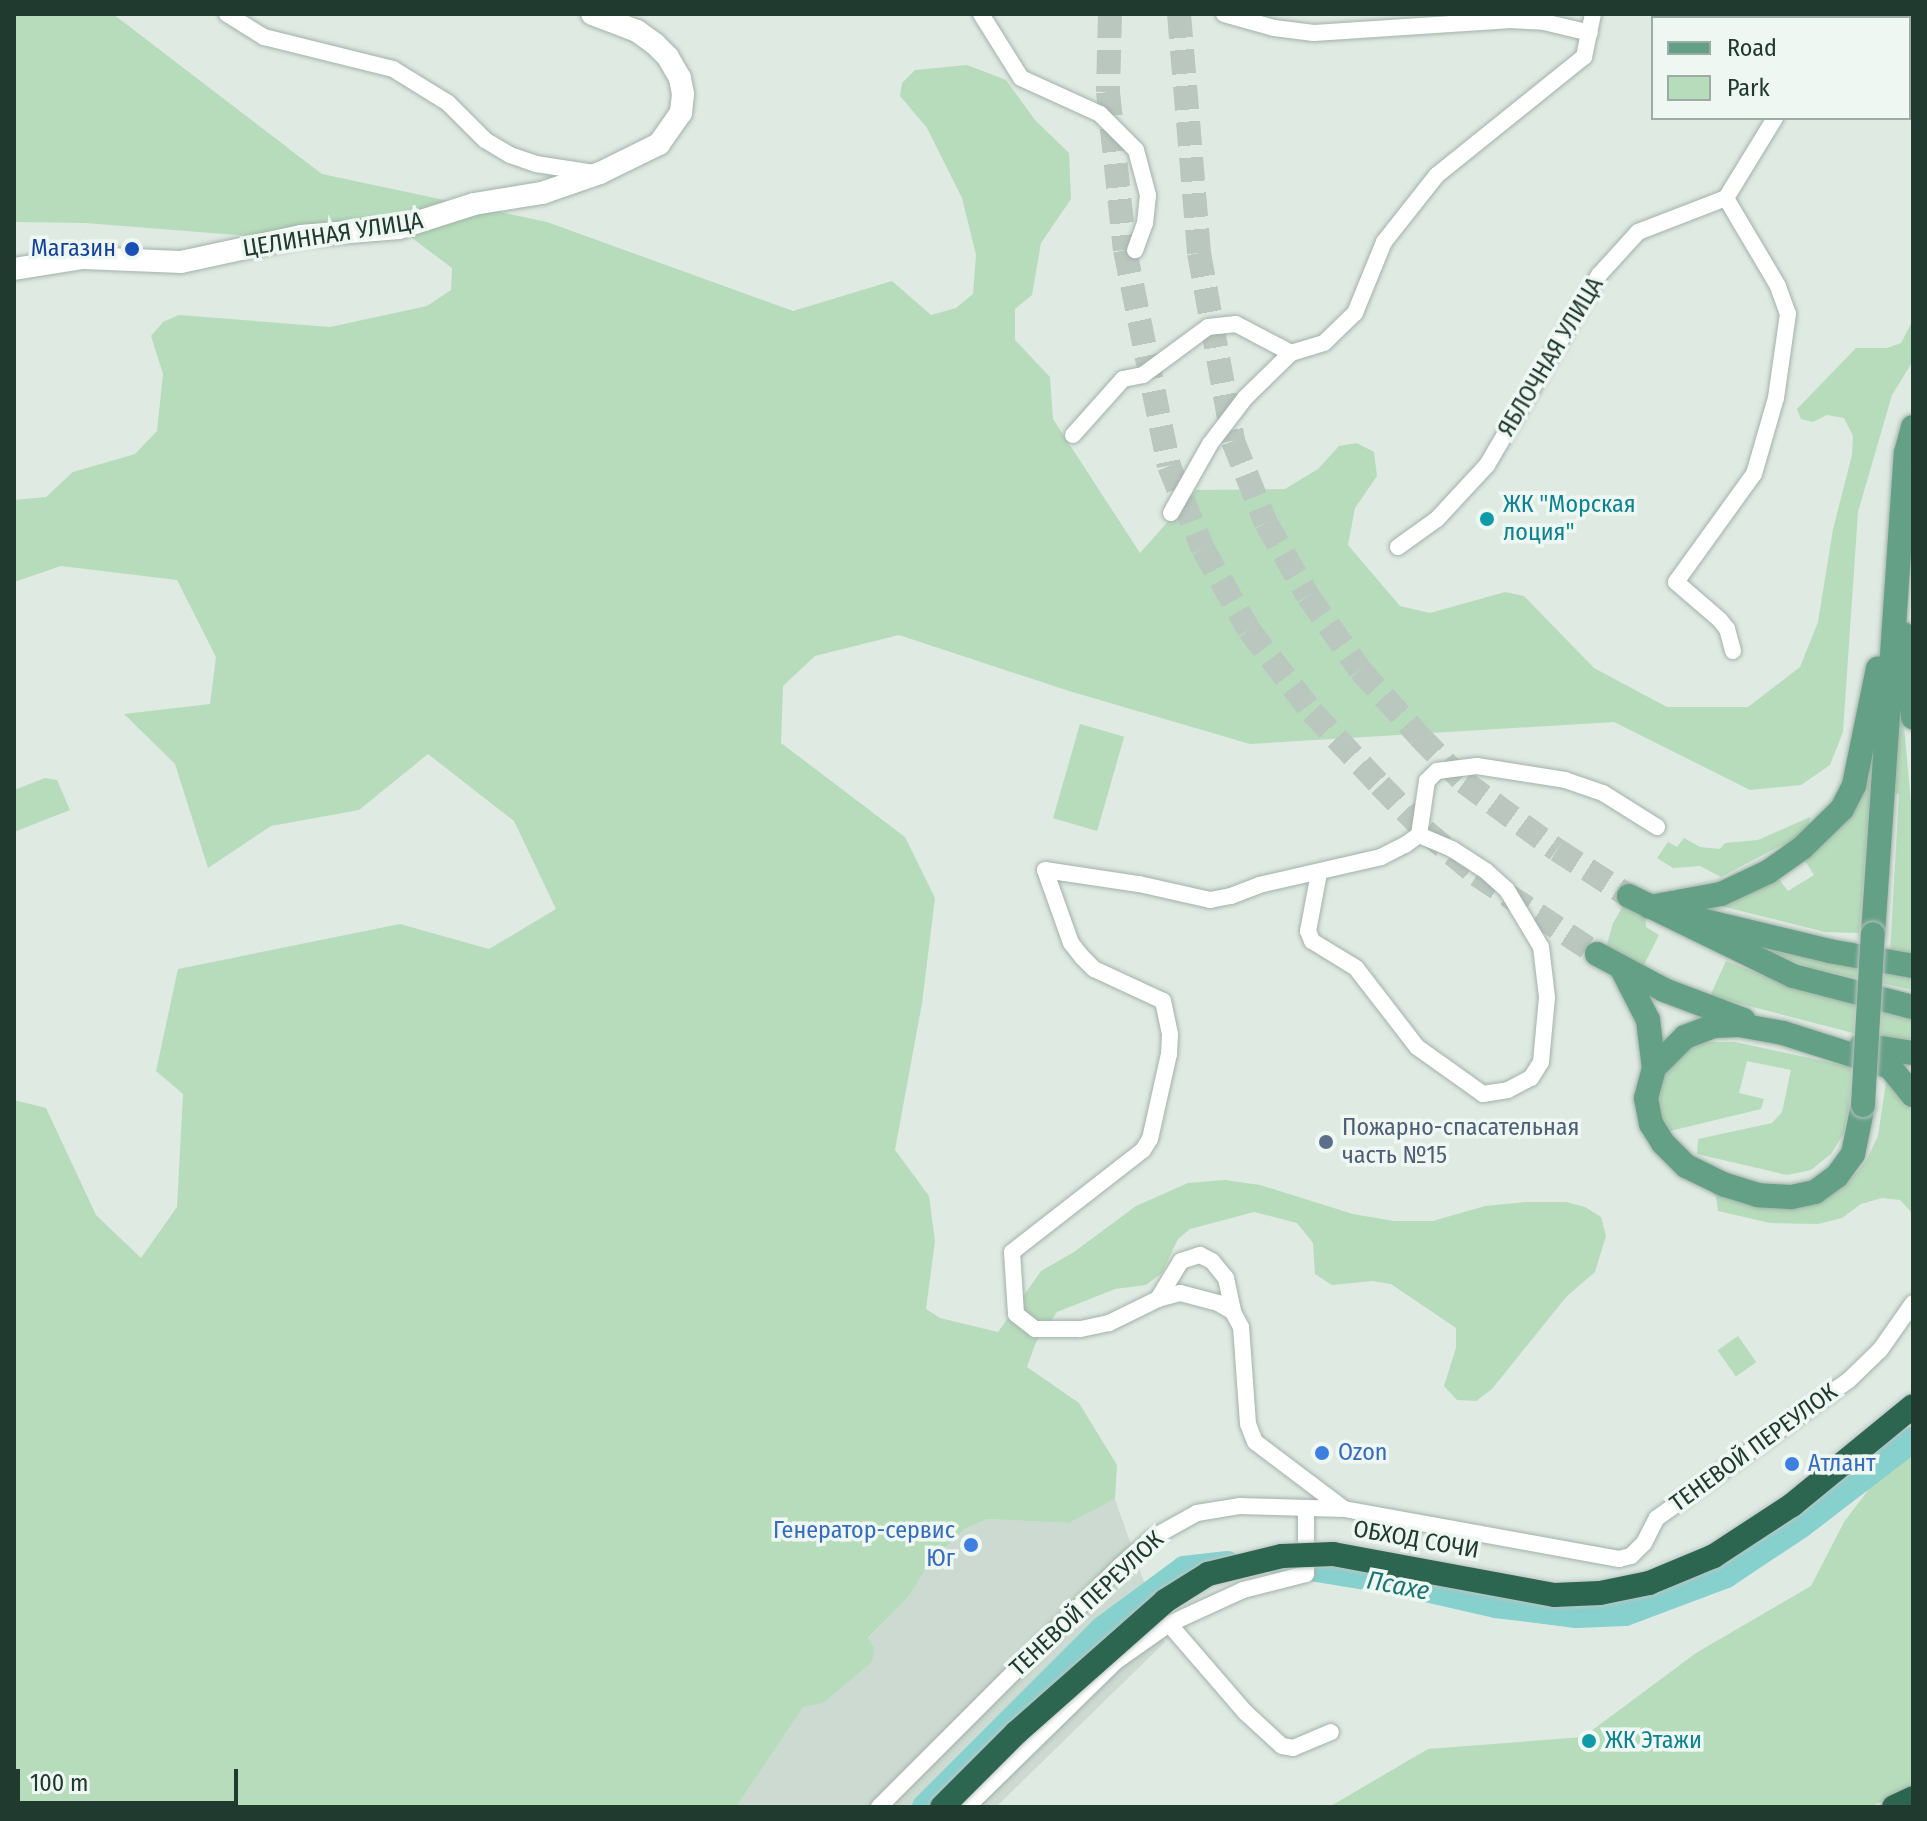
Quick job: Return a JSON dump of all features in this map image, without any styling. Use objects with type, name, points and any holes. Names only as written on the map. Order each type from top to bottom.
[{"type":"highway","name":"ОБХОД СОЧИ","points":[[942,1807],[1016,1733],[1165,1601],[1208,1574],[1282,1556],[1333,1554],[1411,1566],[1554,1595],[1600,1593],[1649,1583],[1714,1556],[1792,1505],[1913,1406]]},
{"type":"highway","points":[[1894,1807],[1913,1798]]},
{"type":"main road","points":[[1622,968],[1648,1020],[1654,1068],[1646,1098],[1651,1124],[1663,1143],[1686,1166],[1725,1185],[1758,1195],[1791,1197],[1815,1192],[1837,1176],[1853,1154],[1863,1105],[1896,576],[1906,453],[1913,427]]},
{"type":"main road","points":[[1896,576],[1913,717]]},
{"type":"main road","points":[[1640,902],[1721,894],[1768,872],[1802,848],[1842,809],[1854,785],[1896,576]]},
{"type":"main road","points":[[1640,902],[1829,951],[1913,966]]},
{"type":"main road","points":[[1640,902],[1793,976],[1913,1007]]},
{"type":"main road","points":[[1597,954],[1664,990],[1890,1067],[1913,1095]]},
{"type":"main road","points":[[1654,1068],[1685,1037],[1713,1026],[1739,1025],[1913,1053]]},
{"type":"street","points":[[227,14],[264,37],[393,69],[448,103],[485,140],[510,155],[536,164],[600,173]]},
{"type":"street","name":"ЦЕЛИННАЯ УЛИЦА","points":[[14,269],[83,258],[181,262],[301,236],[399,228],[423,223],[474,204],[542,193],[600,173],[659,144],[681,113],[683,94],[674,67],[655,44],[637,31],[592,14]]},
{"type":"street","points":[[981,14],[1021,78],[1100,114],[1136,150],[1148,195],[1145,223],[1135,250]]},
{"type":"street","points":[[1224,14],[1274,28],[1314,33],[1508,20],[1544,22],[1590,33]]},
{"type":"street","points":[[1171,513],[1210,444],[1245,398],[1291,353],[1324,343],[1355,313],[1384,242],[1437,175],[1584,57],[1593,14]]},
{"type":"street","points":[[1733,651],[1727,629],[1720,620],[1676,582],[1754,474],[1776,398],[1788,314],[1778,286],[1726,198],[1774,120]]},
{"type":"street","name":"ЯБЛОЧНАЯ УЛИЦА","points":[[1398,547],[1437,519],[1487,465],[1599,275],[1638,232],[1726,198]]},
{"type":"street","points":[[1073,435],[1123,379],[1143,375],[1208,327],[1236,324],[1291,353]]},
{"type":"street","points":[[1419,835],[1427,781],[1437,771],[1477,766],[1565,780],[1603,793],[1657,827]]},
{"type":"street","points":[[1233,1312],[1218,1303],[1180,1293],[1158,1299],[1109,1323],[1080,1329],[1035,1329],[1016,1314],[1012,1252],[1143,1150],[1150,1139],[1169,1054],[1170,1034],[1163,1001],[1094,969],[1082,957],[1071,943],[1045,870],[1139,884],[1210,900],[1381,857],[1419,835]]},
{"type":"street","points":[[1319,873],[1308,931],[1312,941],[1356,968],[1417,1047],[1483,1094],[1508,1090],[1531,1078],[1541,1062],[1547,997],[1541,947],[1507,890],[1452,849],[1419,835]]},
{"type":"street","name":"ТЕНЕВОЙ ПЕРЕУЛОК","points":[[1158,1299],[1181,1261],[1200,1255],[1212,1261],[1226,1278],[1233,1312],[1241,1327],[1248,1424],[1255,1442],[1344,1509]]},
{"type":"street","name":"ТЕНЕВОЙ ПЕРЕУЛОК","points":[[879,1807],[1152,1538],[1197,1513],[1240,1506],[1344,1509],[1619,1559],[1631,1556],[1644,1543],[1657,1518],[1849,1380],[1880,1350],[1913,1303]]},
{"type":"street","points":[[967,1807],[1115,1662],[1169,1624],[1243,1590],[1306,1574],[1306,1508]]},
{"type":"street","points":[[1169,1624],[1245,1712],[1282,1746],[1293,1748],[1331,1732]]},
{"type":"shaded area","points":[[1115,1499],[1165,1642],[996,1807],[736,1807],[803,1706],[910,1595],[930,1562],[965,1529],[987,1519],[1069,1523]]},
{"type":"green space","points":[[14,14],[113,14],[322,174],[547,222],[793,311],[892,281],[931,315],[956,308],[973,294],[976,255],[962,198],[927,128],[900,96],[902,83],[915,70],[967,65],[1006,80],[1035,120],[1069,153],[1071,199],[1041,243],[1032,295],[1015,309],[1015,340],[1050,377],[1053,419],[1140,553],[1196,490],[1285,489],[1318,469],[1339,446],[1357,443],[1374,452],[1377,476],[1355,508],[1348,545],[1400,606],[1430,613],[1505,592],[1524,596],[1594,668],[1667,707],[1748,707],[1800,667],[1818,622],[1833,529],[1852,455],[1853,436],[1844,418],[1827,415],[1813,422],[1801,419],[1797,409],[1856,348],[1887,348],[1901,343],[1913,320],[1913,361],[1892,395],[1858,512],[1843,732],[1830,765],[1801,785],[1750,790],[1614,722],[1250,744],[1069,691],[899,635],[815,656],[783,686],[781,743],[905,837],[935,898],[922,1003],[895,1150],[929,1196],[935,1241],[926,1309],[940,1318],[998,1332],[1041,1271],[1074,1252],[1136,1206],[1188,1183],[1225,1180],[1260,1185],[1353,1214],[1394,1221],[1433,1221],[1485,1206],[1566,1202],[1585,1207],[1601,1217],[1606,1236],[1595,1272],[1567,1296],[1492,1389],[1476,1401],[1457,1400],[1444,1386],[1456,1348],[1456,1328],[1391,1284],[1372,1281],[1332,1285],[1315,1274],[1313,1243],[1297,1223],[1254,1212],[1190,1229],[1178,1239],[1162,1273],[1146,1285],[1115,1289],[1057,1312],[1036,1342],[1027,1367],[1079,1403],[1117,1465],[1115,1499],[1069,1523],[987,1519],[965,1529],[930,1562],[910,1595],[868,1638],[874,1648],[872,1662],[823,1703],[803,1707],[736,1807],[14,1807],[14,1100],[46,1108],[96,1215],[141,1258],[177,1207],[183,1094],[156,1071],[178,969],[400,924],[489,949],[556,909],[514,821],[428,754],[359,810],[271,826],[208,868],[175,764],[124,714],[210,704],[216,657],[177,580],[61,566],[14,582],[14,500],[46,497],[73,472],[135,454],[157,431],[163,374],[151,336],[163,322],[179,315],[330,327],[427,306],[451,290],[452,268],[396,226],[262,237],[85,223],[14,222]]},
{"type":"green space","points":[[1898,706],[1903,714],[1913,826],[1913,956],[1890,953],[1899,794],[1893,793]]},
{"type":"green space","points":[[1080,724],[1124,737],[1097,831],[1053,818]]},
{"type":"green space","points":[[45,778],[57,780],[70,810],[14,832],[14,790]]},
{"type":"green space","points":[[1865,779],[1871,780],[1859,933],[1825,932],[1721,906],[1721,901],[1779,879],[1788,891],[1814,875],[1802,856],[1843,820],[1862,796]]},
{"type":"green space","points":[[1810,817],[1808,835],[1785,850],[1782,845],[1721,877],[1700,866],[1673,868],[1657,858],[1668,842],[1677,847],[1684,838],[1700,847],[1720,849],[1725,843],[1758,840]]},
{"type":"green space","points":[[1629,896],[1645,904],[1646,927],[1659,935],[1644,965],[1604,955],[1613,923]]},
{"type":"green space","points":[[1742,939],[1913,975],[1913,990],[1812,968]]},
{"type":"green space","points":[[1726,961],[1804,991],[1913,1019],[1913,1040],[1853,1033],[1710,996]]},
{"type":"green space","points":[[1706,1042],[1735,1042],[1856,1068],[1844,1133],[1831,1154],[1811,1170],[1787,1175],[1697,1154],[1698,1139],[1772,1123],[1782,1112],[1791,1070],[1747,1061],[1739,1093],[1764,1099],[1761,1109],[1666,1132],[1658,1117],[1658,1085],[1680,1053]]},
{"type":"green space","points":[[1886,1082],[1913,1111],[1913,1214],[1900,1200],[1882,1198],[1861,1204],[1842,1218],[1818,1224],[1770,1223],[1718,1211],[1716,1197],[1710,1190],[1834,1193],[1847,1184],[1866,1161],[1878,1136]]},
{"type":"green space","points":[[1738,1336],[1756,1362],[1736,1377],[1718,1350]]},
{"type":"green space","points":[[1913,1446],[1913,1788],[1870,1807],[1329,1807],[1428,1749],[1583,1737],[1696,1653],[1811,1586],[1844,1522],[1895,1455]]},
{"type":"waterway","name":"Псахе","points":[[1279,1563],[1391,1581],[1496,1605],[1576,1615],[1625,1613],[1726,1575],[1801,1525],[1913,1439]]},
{"type":"waterway","name":"Псахе","points":[[925,1807],[1103,1629],[1184,1569],[1228,1564]]},
{"type":"tunnel","points":[[1110,14],[1108,92],[1125,250],[1169,466],[1203,549],[1249,630],[1312,712],[1380,785],[1425,831],[1477,875],[1597,954]]},
{"type":"tunnel","points":[[1179,14],[1199,253],[1233,441],[1266,523],[1308,596],[1360,670],[1419,736],[1464,782],[1557,850],[1629,896]]},
{"type":"place","name":"Магазин","points":[[132,249]]},
{"type":"place","name":"ЖК \"Морская лоция\"","points":[[1487,519]]},
{"type":"place","name":"Пожарно-спасательная часть №15","points":[[1326,1142]]},
{"type":"place","name":"Ozon","points":[[1322,1453]]},
{"type":"place","name":"Атлант","points":[[1792,1464]]},
{"type":"place","name":"Генератор-сервис Юг","points":[[971,1545]]},
{"type":"place","name":"ЖК Этажи","points":[[1589,1741]]}]
